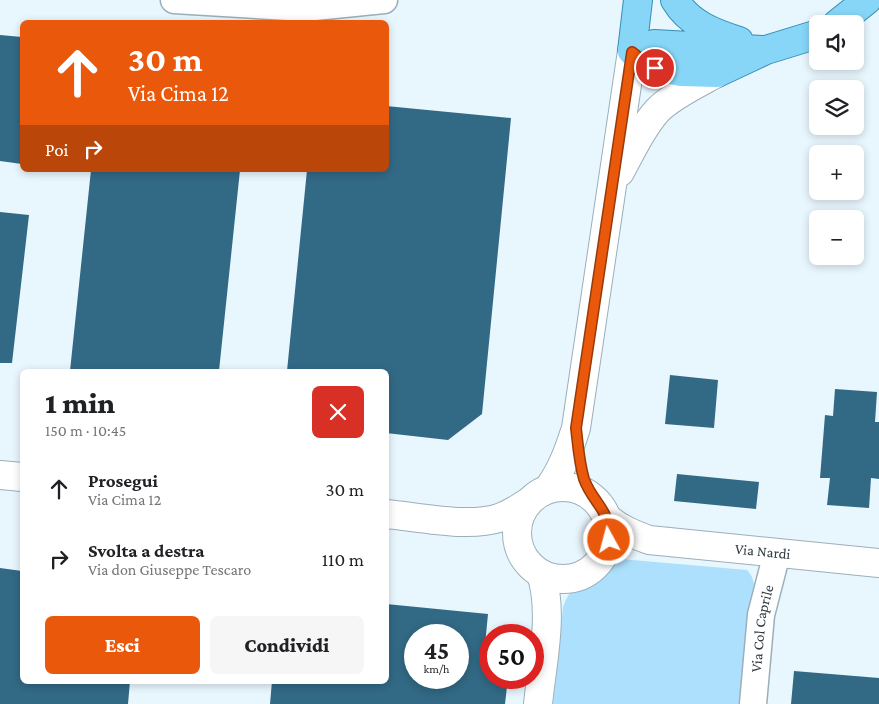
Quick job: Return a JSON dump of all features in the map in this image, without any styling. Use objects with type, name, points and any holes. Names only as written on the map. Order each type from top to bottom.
[{"type":"main road","points":[[389,514],[473,522],[498,518],[512,513],[538,496],[558,487],[572,487],[591,496],[601,506],[607,518],[609,540],[603,555],[591,569],[572,578],[558,579],[541,574],[527,562],[520,550],[517,541],[518,522],[538,496],[562,467],[576,428],[632,52],[638,0]]},
{"type":"main road","points":[[676,0],[689,17],[705,28],[766,50]]},
{"type":"main road","points":[[848,15],[867,0]]},
{"type":"main road","points":[[612,186],[645,127],[658,110],[671,100],[717,73],[766,50],[809,37]]},
{"type":"main road","points":[[632,52],[654,44],[766,50]]},
{"type":"main road","points":[[632,52],[655,68],[681,72],[717,73]]},
{"type":"main road","points":[[576,428],[580,460],[591,496]]},
{"type":"main road","points":[[0,475],[20,477]]},
{"type":"main road","points":[[607,518],[630,533],[649,540]]},
{"type":"main road","points":[[473,522],[507,539],[520,550]]},
{"type":"main road","points":[[603,555],[630,543],[649,540]]},
{"type":"main road","name":"Via Nardi","points":[[649,540],[879,563]]},
{"type":"main road","points":[[538,704],[547,615],[545,588],[541,574]]},
{"type":"main road","points":[[547,615],[554,598],[572,578]]},
{"type":"street","points":[[174,0],[305,8],[384,0]]},
{"type":"street","name":"Via Col Caprile","points":[[753,704],[760,615],[777,553]]},
{"type":"shaded area","points":[[621,559],[747,570],[750,573],[754,584],[755,601],[743,704],[553,704],[563,607],[567,598],[575,589],[596,580]]},
{"type":"building","points":[[0,35],[20,37],[20,164],[0,161]]},
{"type":"building","points":[[389,106],[511,118],[482,414],[448,440],[389,433],[389,369],[287,369],[307,172],[389,172]]},
{"type":"building","points":[[91,172],[240,172],[219,369],[70,369]]},
{"type":"building","points":[[0,212],[29,215],[12,363],[0,363]]},
{"type":"building","points":[[670,375],[718,380],[714,428],[665,424]]},
{"type":"building","points":[[835,389],[877,392],[875,422],[879,422],[879,479],[871,478],[869,508],[827,505],[830,478],[820,478],[825,415],[833,416]]},
{"type":"building","points":[[677,474],[759,482],[756,509],[674,501]]},
{"type":"building","points":[[0,568],[20,571],[20,684],[130,684],[128,704],[0,704]]},
{"type":"building","points":[[389,604],[488,614],[487,624],[479,624],[479,689],[507,689],[505,704],[270,704],[272,684],[389,684]]},
{"type":"building","points":[[794,671],[879,678],[879,704],[791,704]]},
{"type":"route","points":[[609,540],[607,518],[601,506],[591,496],[584,479],[576,428],[632,52],[655,68]]}]
